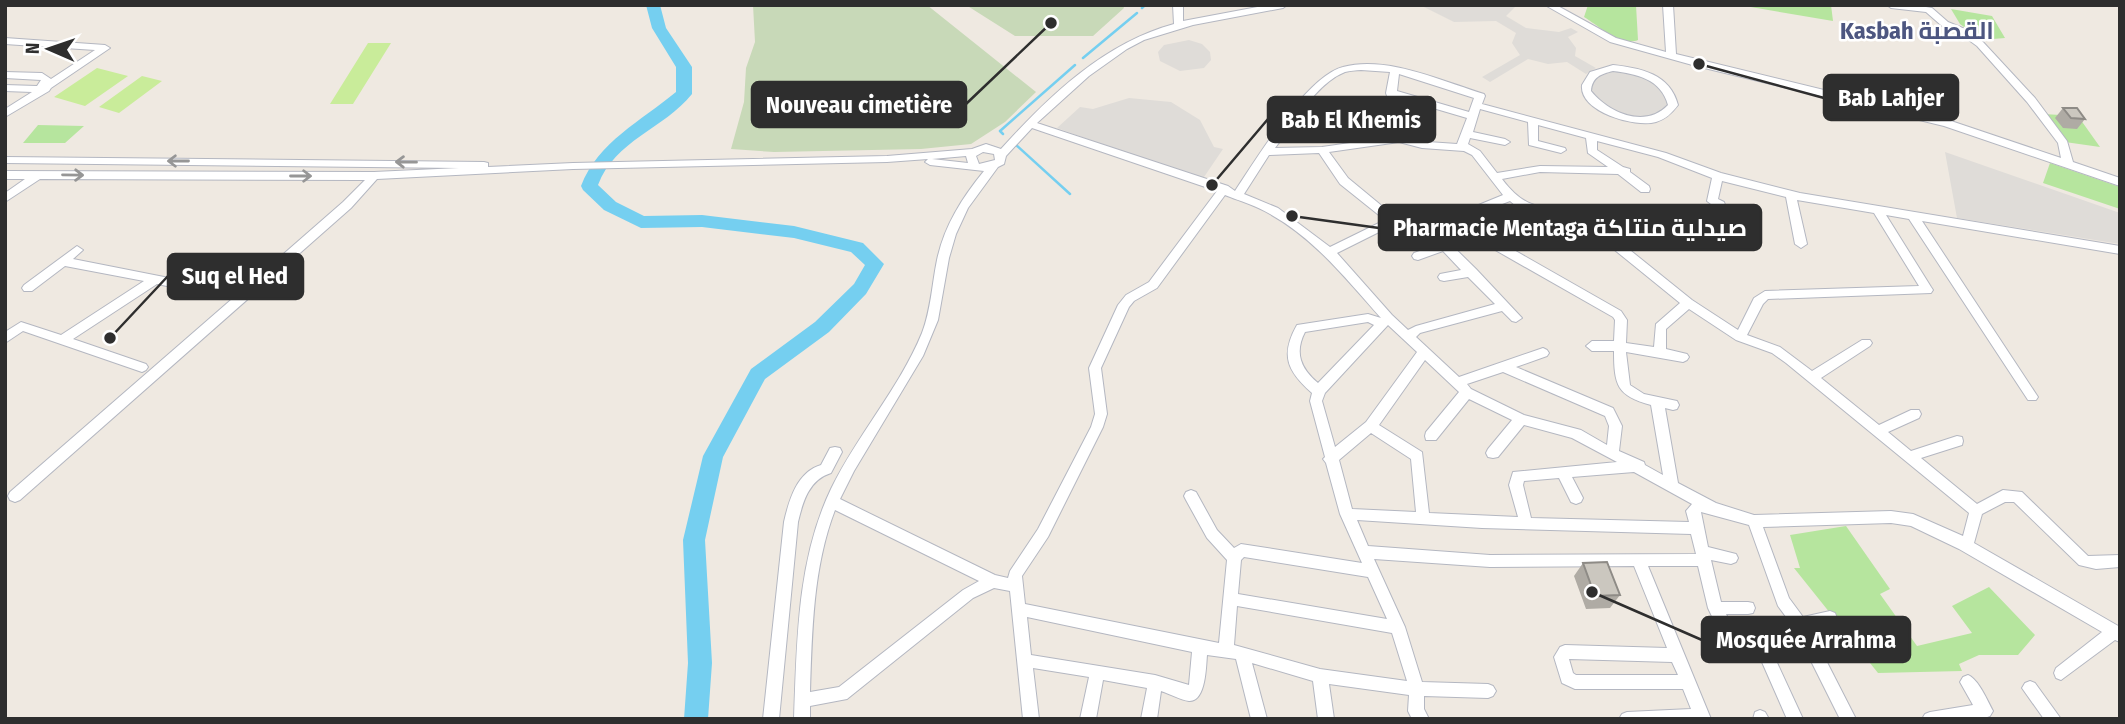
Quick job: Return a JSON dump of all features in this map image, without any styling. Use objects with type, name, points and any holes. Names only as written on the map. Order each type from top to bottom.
[{"type":"street","points":[[1178,5],[1179,27]]},
{"type":"street","points":[[803,719],[814,570],[832,502],[844,477],[894,401],[928,331],[940,292],[949,236],[968,198],[1000,162],[1001,155],[1018,135],[1125,47],[1179,27],[1283,5]]},
{"type":"street","points":[[1549,5],[1613,40],[1947,123],[2120,183]]},
{"type":"street","points":[[1668,5],[1671,56]]},
{"type":"street","points":[[1891,5],[1929,10],[1945,24],[1962,31],[1980,44],[2031,100],[2063,143],[2068,164]]},
{"type":"street","points":[[5,114],[105,47],[7,42]]},
{"type":"street","points":[[1238,195],[1266,152],[1329,77],[1365,64],[1480,96],[1462,148],[1455,150],[1399,139],[1322,150],[1266,152]]},
{"type":"street","points":[[1620,69],[1642,73],[1656,79],[1672,96],[1673,105],[1659,118],[1646,120],[1615,115],[1602,109],[1586,91],[1586,83],[1591,75],[1620,69]]},
{"type":"street","points":[[1395,72],[1391,93],[1400,117],[1430,127],[1422,145]]},
{"type":"street","points":[[5,75],[42,76],[47,80],[43,89]]},
{"type":"street","points":[[5,88],[43,89]]},
{"type":"street","points":[[1391,93],[1533,120],[1662,155],[1718,176],[1791,195],[1879,212],[2120,250]]},
{"type":"street","points":[[1533,120],[1533,143],[1561,150]]},
{"type":"street","points":[[1031,124],[1216,187],[1274,211],[1329,252],[1385,321],[1409,336],[1462,387],[1521,419],[1576,434],[1712,508]]},
{"type":"street","points":[[5,175],[374,176],[523,167],[887,159],[974,152],[1018,135]]},
{"type":"street","points":[[1591,135],[1592,151],[1609,164],[1626,171],[1645,189]]},
{"type":"street","points":[[1464,139],[1505,142]]},
{"type":"street","points":[[1464,139],[1510,197],[1532,210],[1574,215],[1590,223],[1688,303],[1740,337],[1776,350],[1813,377],[1976,511]]},
{"type":"street","points":[[989,148],[1001,155]]},
{"type":"street","points":[[1322,150],[1344,181],[1392,220]]},
{"type":"street","points":[[968,198],[975,165],[970,158],[974,152]]},
{"type":"street","points":[[887,159],[993,167]]},
{"type":"street","points":[[5,160],[415,162],[523,167]]},
{"type":"street","points":[[5,198],[55,160]]},
{"type":"street","points":[[1493,177],[1540,169],[1626,171]]},
{"type":"street","points":[[15,496],[239,296],[347,205],[374,176]]},
{"type":"street","points":[[1718,176],[1712,201],[1720,205],[1726,222],[1751,223]]},
{"type":"street","points":[[1031,719],[1015,586],[1017,569],[1043,533],[1097,427],[1101,415],[1095,368],[1124,306],[1130,298],[1153,285],[1216,187]]},
{"type":"street","points":[[1791,195],[1801,244]]},
{"type":"street","points":[[1458,217],[1510,197]]},
{"type":"street","points":[[1418,218],[1447,209],[1486,240],[1617,314],[1621,320],[1620,346],[1625,388],[1673,405]]},
{"type":"street","points":[[1740,337],[1758,301],[1765,295],[1927,290],[1879,212]]},
{"type":"street","points":[[1329,252],[1406,214],[1418,218],[1516,318]]},
{"type":"street","points":[[1913,216],[2032,397]]},
{"type":"street","points":[[1590,223],[1671,220],[1690,243]]},
{"type":"street","points":[[1418,257],[1444,246]]},
{"type":"street","points":[[28,288],[76,250]]},
{"type":"street","points":[[62,261],[239,296]]},
{"type":"street","points":[[1444,276],[1472,272]]},
{"type":"street","points":[[64,340],[155,280]]},
{"type":"street","points":[[1660,353],[1660,327],[1688,303]]},
{"type":"street","points":[[1409,336],[1416,330],[1505,306]]},
{"type":"street","points":[[1319,391],[1298,375],[1293,365],[1296,337],[1301,328],[1368,318],[1385,321]]},
{"type":"street","points":[[1385,321],[1319,391],[1316,401],[1347,514],[1398,627],[1417,689],[1416,711],[1421,719]]},
{"type":"street","points":[[5,339],[21,326],[142,367]]},
{"type":"street","points":[[1813,377],[1866,343]]},
{"type":"street","points":[[1592,346],[1620,346],[1683,357]]},
{"type":"street","points":[[1330,459],[1371,426],[1424,351]]},
{"type":"street","points":[[1430,436],[1462,387],[1504,367],[1543,353]]},
{"type":"street","points":[[1504,367],[1609,412],[1616,422],[1617,431],[1612,452]]},
{"type":"street","points":[[1657,401],[1672,486]]},
{"type":"street","points":[[1880,430],[1915,414]]},
{"type":"street","points":[[1493,453],[1521,419]]},
{"type":"street","points":[[1371,426],[1417,456],[1423,519]]},
{"type":"street","points":[[1912,456],[1956,442]]},
{"type":"street","points":[[771,719],[778,628],[797,496],[816,472],[826,469],[835,452]]},
{"type":"street","points":[[1526,523],[1515,479],[1639,466]]},
{"type":"street","points":[[1563,472],[1576,498]]},
{"type":"street","points":[[1191,496],[1212,534],[1234,558]]},
{"type":"street","points":[[1964,545],[1969,539],[1976,511],[2003,496],[2017,496],[2084,561],[2096,564],[2120,561]]},
{"type":"street","points":[[832,502],[993,581],[1015,586]]},
{"type":"street","points":[[1795,719],[1762,646],[1734,646],[1715,608],[1693,510],[1699,506],[1754,520],[1902,517],[1964,545],[2117,633],[2061,673]]},
{"type":"street","points":[[1347,514],[1696,528]]},
{"type":"street","points":[[1754,520],[1783,601],[1800,624],[1848,719]]},
{"type":"street","points":[[1259,719],[1234,652],[1234,558],[1241,550],[1372,570]]},
{"type":"street","points":[[1365,552],[1490,561],[1638,560],[1703,556],[1731,558]]},
{"type":"street","points":[[1627,719],[1702,717],[1638,560]]},
{"type":"street","points":[[803,700],[842,694],[968,594],[993,581]]},
{"type":"street","points":[[1232,599],[1398,627]]},
{"type":"street","points":[[1715,608],[1748,608]]},
{"type":"street","points":[[1020,610],[1234,652],[1320,676],[1417,689],[1488,691]]},
{"type":"street","points":[[1800,624],[1830,618]]},
{"type":"street","points":[[1025,662],[1037,661],[1156,682],[1182,693],[1193,692],[1200,647]]},
{"type":"street","points":[[1675,655],[1565,652],[1561,657],[1567,678],[1575,682],[1689,682]]},
{"type":"street","points":[[1088,719],[1097,672]]},
{"type":"street","points":[[1320,676],[1326,719]]},
{"type":"street","points":[[1149,719],[1156,682]]},
{"type":"street","points":[[1938,718],[1985,712],[1968,682]]},
{"type":"street","points":[[2030,688],[2053,719]]},
{"type":"green space","points":[[753,5],[927,5],[1036,92],[1005,122],[971,144],[921,149],[774,152],[731,149],[744,102],[746,68],[755,42]]},
{"type":"green space","points":[[966,5],[1123,5],[1124,8],[1093,36],[1015,36]]},
{"type":"green space","points":[[1588,5],[1636,5],[1638,40],[1624,41],[1584,17]]},
{"type":"green space","points":[[1739,5],[1831,5],[1833,21]]},
{"type":"green space","points":[[1951,9],[1992,16],[2005,38],[1981,40],[1960,24]]},
{"type":"green space","points":[[368,43],[391,43],[353,104],[330,104]]},
{"type":"green space","points":[[97,68],[128,76],[85,106],[54,97]]},
{"type":"green space","points":[[142,76],[162,81],[119,113],[99,107]]},
{"type":"green space","points":[[2043,114],[2078,116],[2100,147],[2065,142]]},
{"type":"green space","points":[[38,125],[84,126],[65,143],[23,143]]},
{"type":"green space","points":[[2050,163],[2120,187],[2120,209],[2043,183]]},
{"type":"green space","points":[[1846,526],[1890,589],[1880,594],[1917,646],[1972,633],[1952,606],[1989,587],[2035,635],[2018,655],[1979,655],[1959,664],[1962,671],[1878,673],[1794,568],[1800,568],[1790,535]]},
{"type":"shaded area","points":[[1420,5],[1517,5],[1506,16],[1526,28],[1559,32],[1571,28],[1578,32],[1568,37],[1576,48],[1575,56],[1596,68],[1586,74],[1567,62],[1548,64],[1528,59],[1490,82],[1482,77],[1520,55],[1512,43],[1516,33],[1496,21],[1454,22]]},
{"type":"shaded area","points":[[1189,40],[1202,44],[1210,52],[1211,60],[1204,68],[1180,71],[1160,61],[1158,52],[1164,45]]},
{"type":"shaded area","points":[[1621,69],[1656,81],[1670,103],[1667,109],[1660,114],[1637,118],[1611,111],[1589,90],[1589,83],[1600,72]]},
{"type":"shaded area","points":[[1129,98],[1171,102],[1200,120],[1214,147],[1223,149],[1202,180],[1057,128],[1080,107],[1093,109]]},
{"type":"shaded area","points":[[1945,152],[2120,213],[2120,244],[1957,218]]},
{"type":"building","points":[[2063,108],[2077,108],[2085,119],[2071,118]]},
{"type":"building","points":[[1607,562],[1620,595],[1595,596],[1583,563]]},
{"type":"waterway","points":[[653,5],[659,28],[684,67],[684,94],[616,147],[604,159],[589,186],[610,206],[641,222],[702,221],[794,232],[857,247],[875,264],[860,289],[822,327],[758,374],[713,456],[694,540],[700,663],[696,719]]},
{"type":"waterway","points":[[1142,8],[1145,5]]},
{"type":"waterway","points":[[1083,58],[1137,13]]},
{"type":"waterway","points":[[1003,134],[1000,131],[1075,65]]},
{"type":"waterway","points":[[1015,144],[1070,194]]},
{"type":"place","name":"Nouveau cimetière","points":[[1051,23]]},
{"type":"place","name":"Bab Lahjer","points":[[1699,64]]},
{"type":"place","name":"Bab El Khemis","points":[[1212,185]]},
{"type":"place","name":"Pharmacie Mentaga صيدلية منتاكة","points":[[1292,216]]},
{"type":"place","name":"Suq el Hed","points":[[110,338]]},
{"type":"place","name":"Mosquée Arrahma","points":[[1592,592]]},
{"type":"district","name":"Kasbah القصبة","points":[[1917,31]]}]
